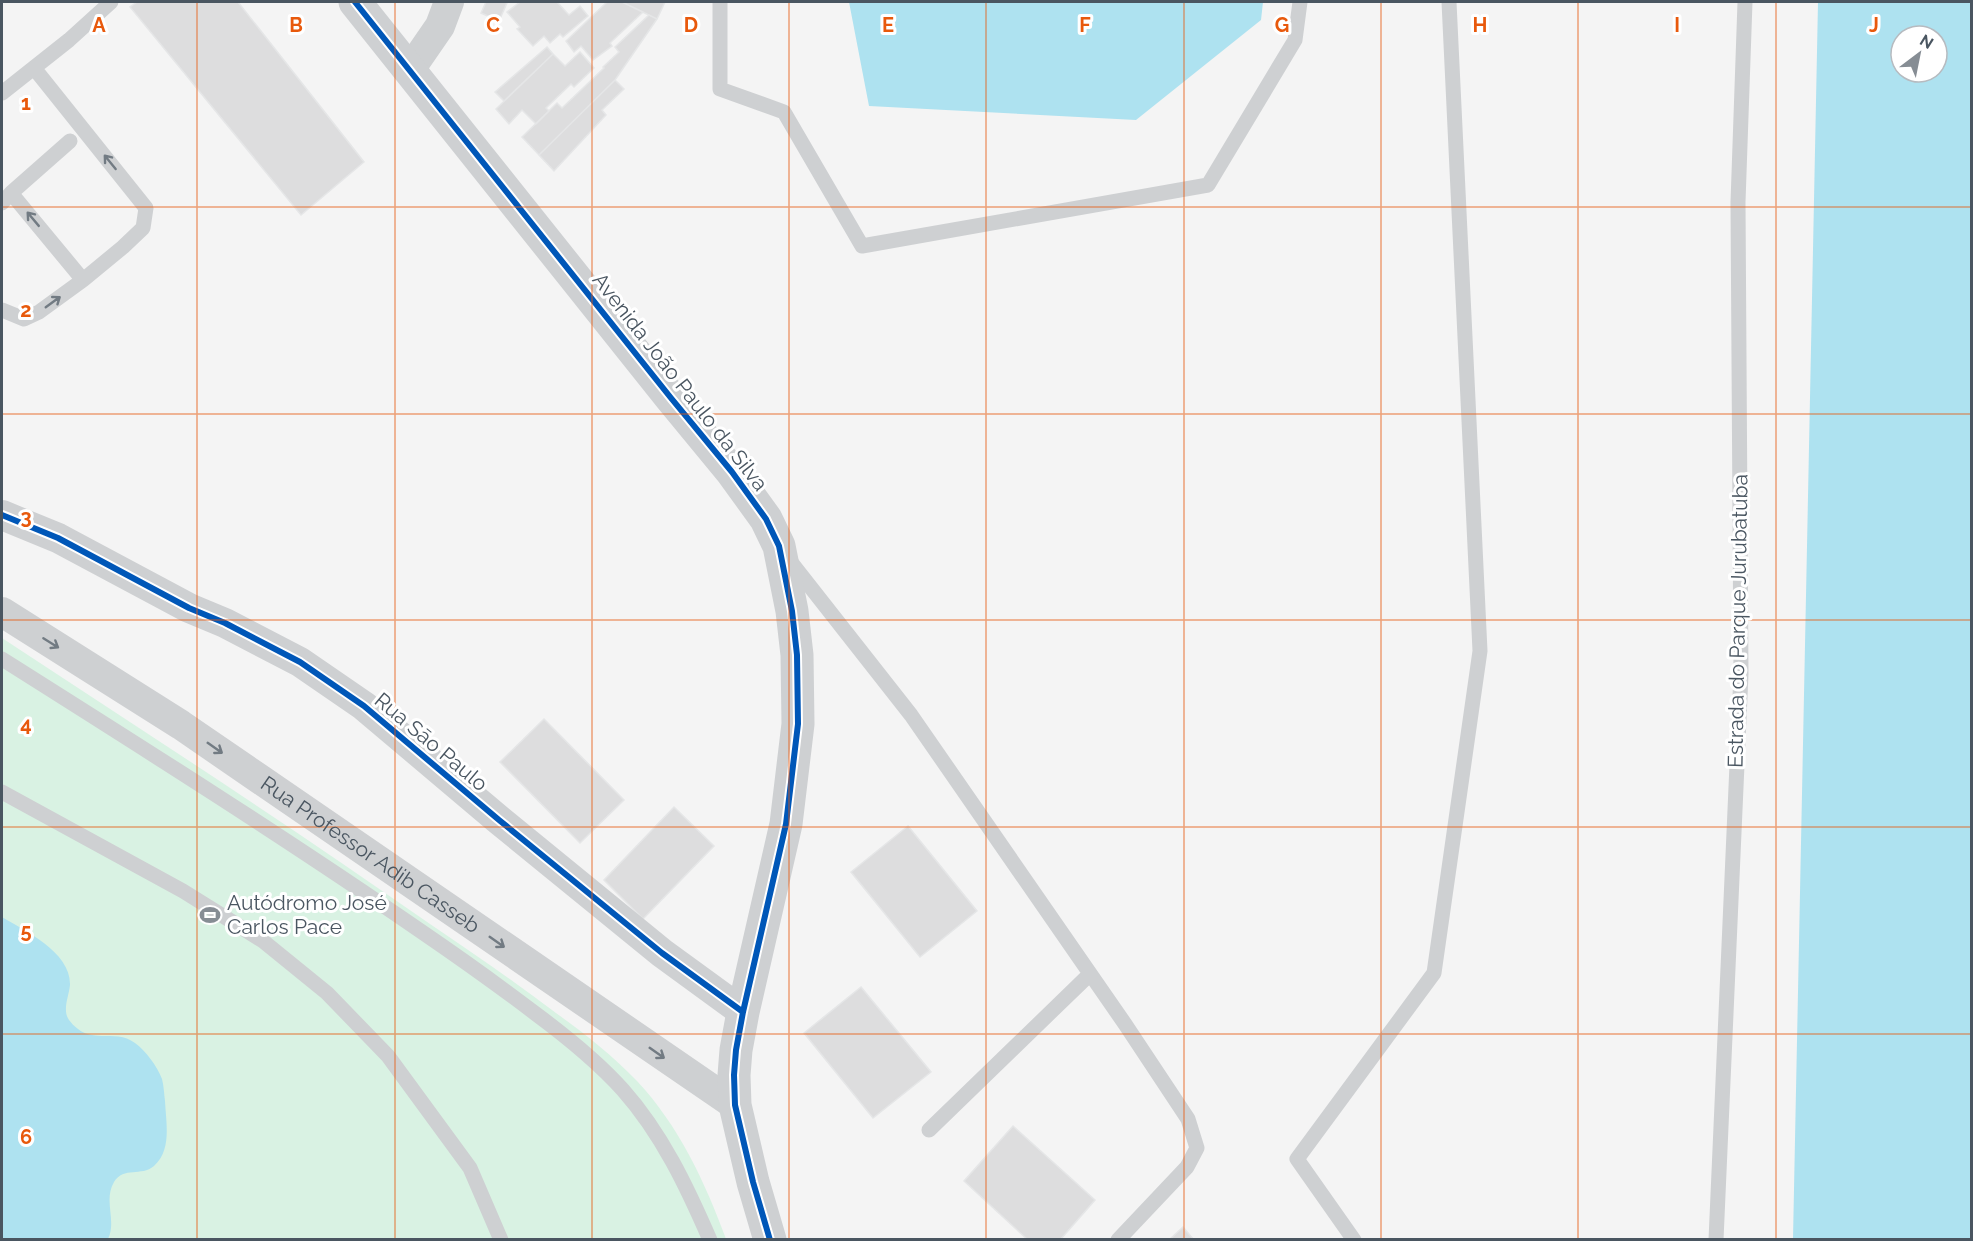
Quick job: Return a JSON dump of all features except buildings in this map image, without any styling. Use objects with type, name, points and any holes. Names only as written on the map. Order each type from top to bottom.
[{"type":"street","name":"Avenida João Paulo da Silva","points":[[355,2],[732,472],[766,519],[779,546],[792,611],[798,724],[786,824],[736,1050],[735,1105],[753,1182],[770,1239]]},
{"type":"street","points":[[409,71],[440,26],[449,2]]},
{"type":"street","name":"Rua Sāo Paulo","points":[[2,515],[58,538],[189,608],[225,623],[300,662],[364,706],[662,953],[743,1012]]},
{"type":"street","name":"Rua Professor Adib Casseb","points":[[2,612],[180,725],[735,1105]]},
{"type":"lane","points":[[2,93],[69,40],[111,2]]},
{"type":"lane","points":[[720,2],[720,90],[784,112],[862,246],[1208,185],[1295,40],[1300,2]]},
{"type":"lane","points":[[1354,1239],[1297,1159],[1434,973],[1480,651],[1449,2]]},
{"type":"lane","name":"Estrada do Parque Jurubatuba","points":[[1716,1239],[1741,674],[1738,202],[1745,2]]},
{"type":"lane","points":[[2,310],[24,319],[39,312],[83,280],[143,228],[146,208],[34,68]]},
{"type":"lane","points":[[70,141],[6,198],[83,280]]},
{"type":"lane","points":[[779,546],[911,715],[1188,1119],[1197,1148],[1187,1167],[1118,1239]]},
{"type":"lane","points":[[2,659],[338,874],[490,979],[579,1047],[600,1065],[625,1092],[653,1130],[680,1173],[710,1239]]},
{"type":"lane","points":[[2,792],[183,891],[263,941],[327,993],[388,1056],[470,1168],[501,1239]]},
{"type":"lane","points":[[929,1130],[1090,974]]},
{"type":"green space","name":"Autódromo José Carlos Pace","points":[[2,638],[324,851],[509,979],[598,1045],[637,1081],[666,1117],[700,1176],[726,1239],[2,1239]]},
{"type":"water","points":[[849,2],[1263,2],[1261,20],[1136,120],[869,106]]},
{"type":"water","points":[[1818,2],[1971,2],[1971,1239],[1793,1239]]},
{"type":"water","points":[[2,917],[45,944],[63,962],[70,985],[66,1003],[69,1020],[85,1033],[119,1037],[135,1043],[151,1059],[162,1079],[167,1127],[166,1144],[160,1160],[154,1166],[144,1171],[123,1174],[114,1182],[110,1196],[111,1225],[108,1239],[2,1239]]},
{"type":"cycle path","points":[[355,2],[732,472],[766,519],[779,546],[792,611],[797,655],[798,724],[786,824],[743,1012],[734,1075],[735,1105],[753,1182],[770,1240]]},
{"type":"cycle path","points":[[2,515],[58,538],[189,608],[225,623],[300,662],[364,706],[662,953],[743,1012]]},
{"type":"place","name":"Autódromo José Carlos Pace","points":[[210,915]]}]
